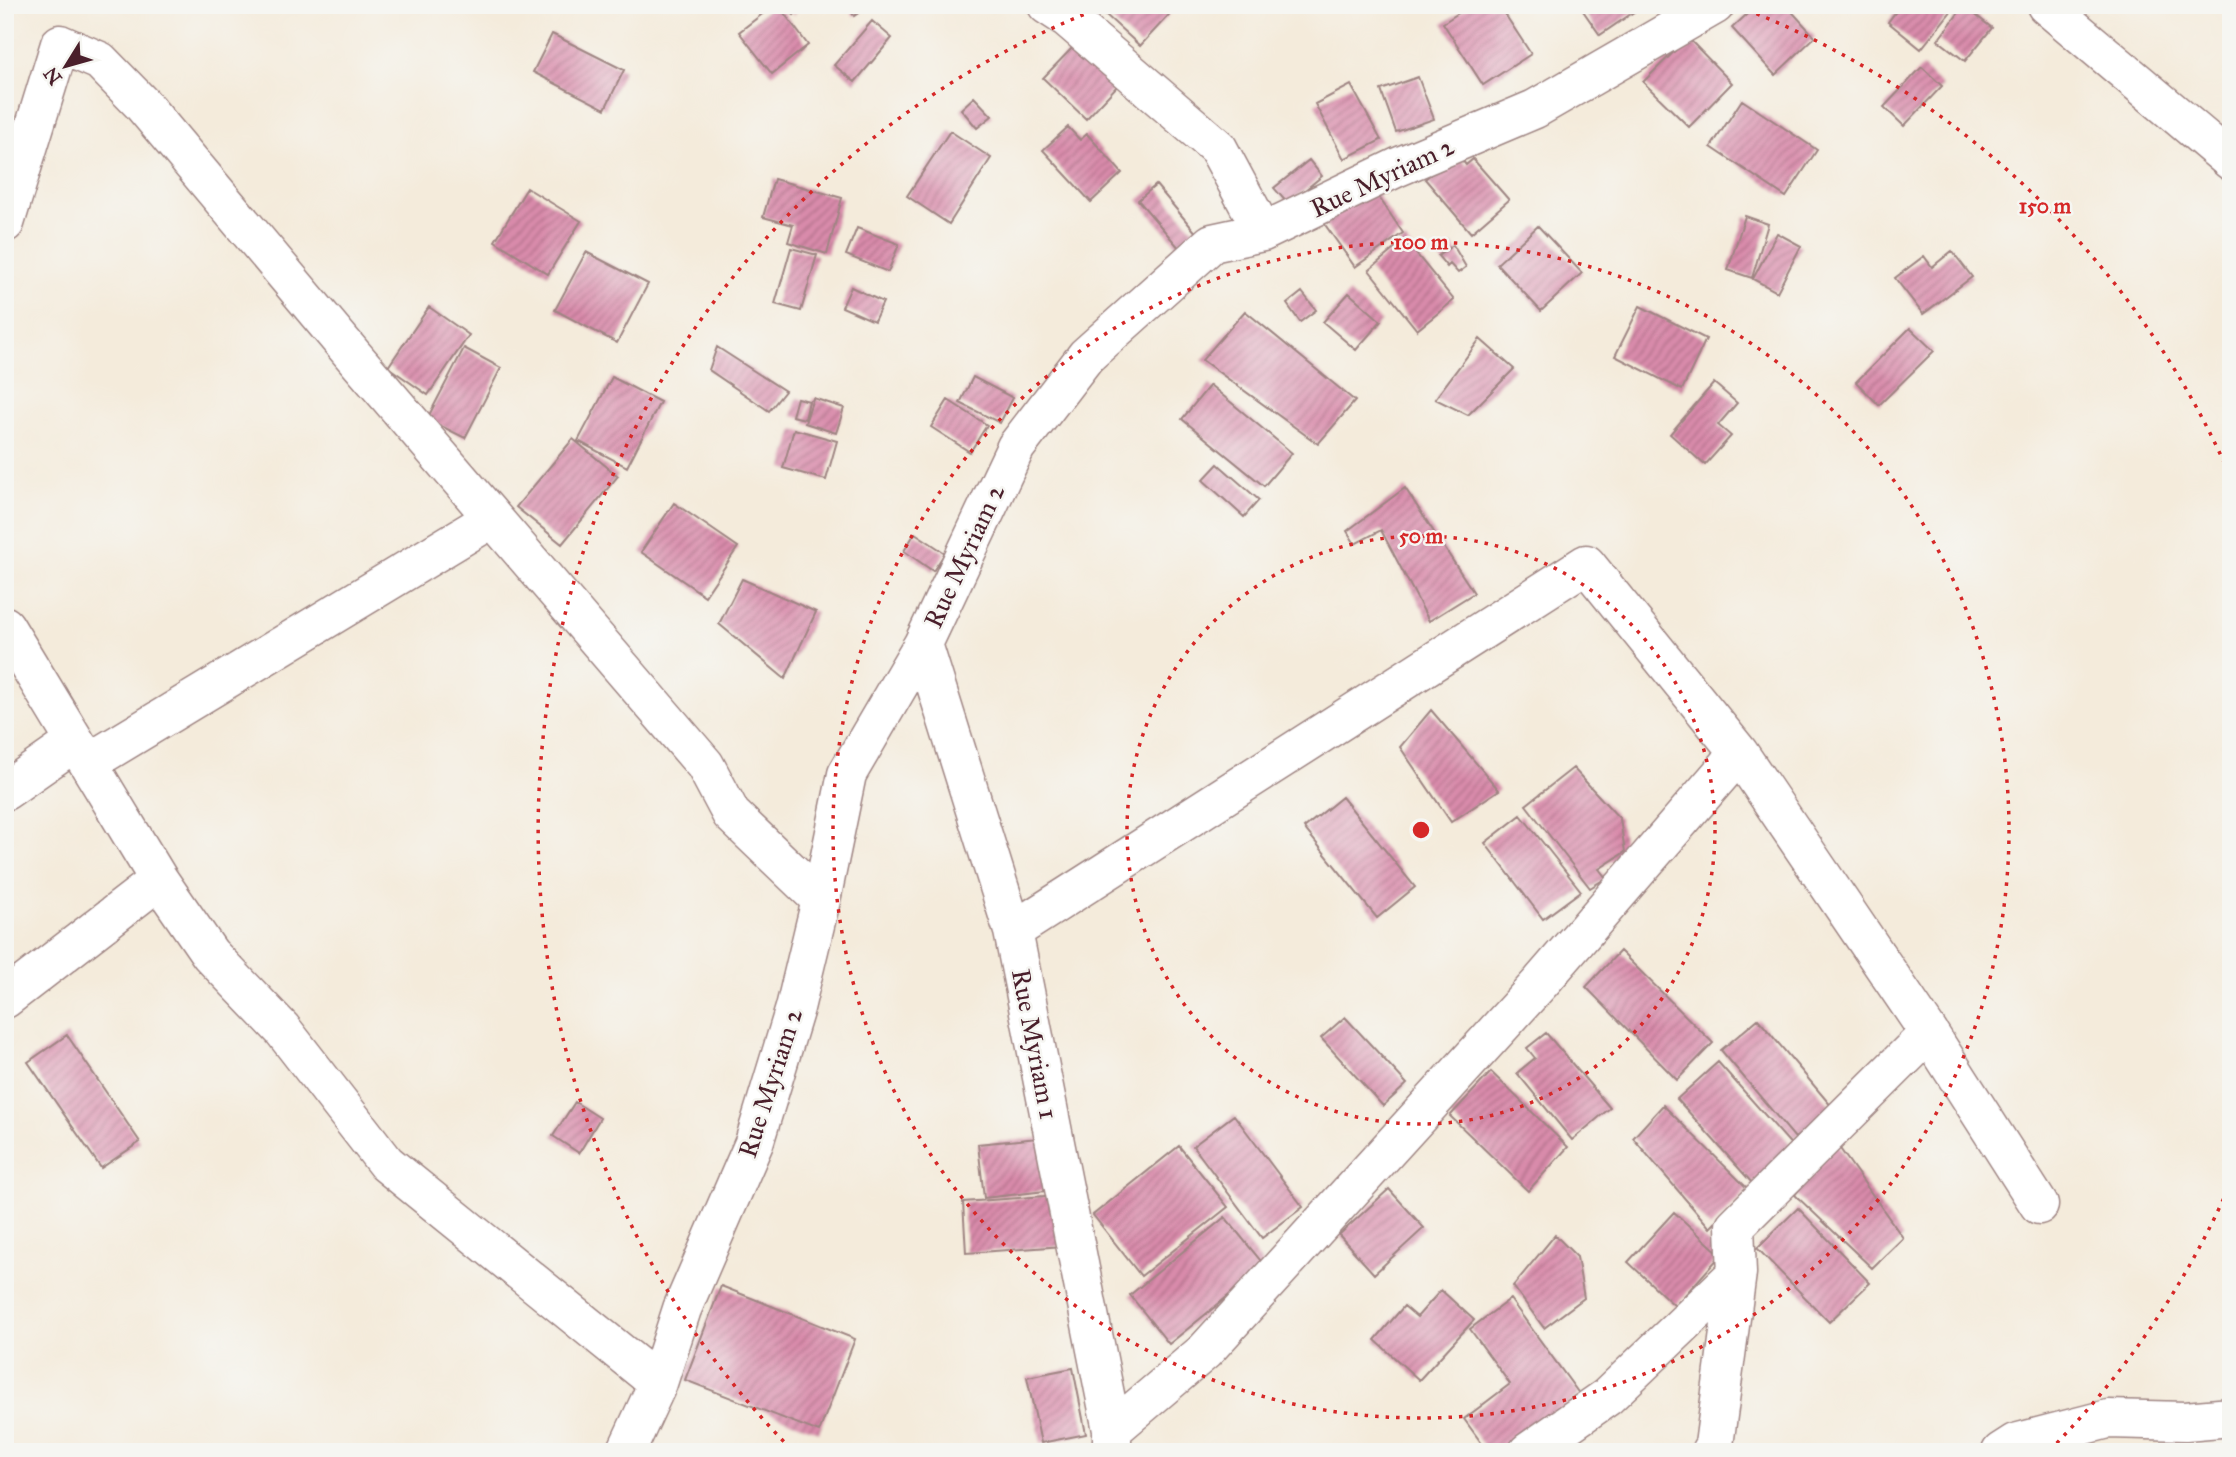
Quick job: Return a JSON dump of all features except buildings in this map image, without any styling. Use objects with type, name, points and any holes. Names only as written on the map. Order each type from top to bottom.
[{"type":"street","points":[[1047,5],[1067,18],[1218,148],[1264,232]]},
{"type":"street","name":"Rue Myriam 2","points":[[626,1452],[658,1383],[682,1309],[754,1143],[795,1008],[847,774],[923,644],[1016,447],[1086,356],[1212,243],[1264,232],[1398,167],[1535,109],[1715,5]]},
{"type":"street","points":[[2046,5],[2231,161]]},
{"type":"street","points":[[5,223],[60,44],[100,61],[142,104],[705,765],[732,814],[821,900]]},
{"type":"street","points":[[5,791],[81,752],[493,518]]},
{"type":"street","points":[[1013,931],[1586,564],[1739,753],[1929,1033],[2039,1205]]},
{"type":"street","points":[[5,626],[159,880],[210,954],[282,1029],[386,1163],[658,1383]]},
{"type":"street","name":"Rue Myriam 1","points":[[923,644],[1013,931],[1112,1441]]},
{"type":"street","points":[[1112,1441],[1205,1351],[1541,982],[1739,753]]},
{"type":"street","points":[[5,999],[159,880]]},
{"type":"street","points":[[1710,1452],[1714,1445],[1737,1273],[1735,1226],[1929,1033]]},
{"type":"street","points":[[1528,1452],[1607,1397],[1737,1273]]},
{"type":"street","points":[[2001,1452],[2015,1443],[2108,1419],[2185,1421],[2231,1417]]}]
